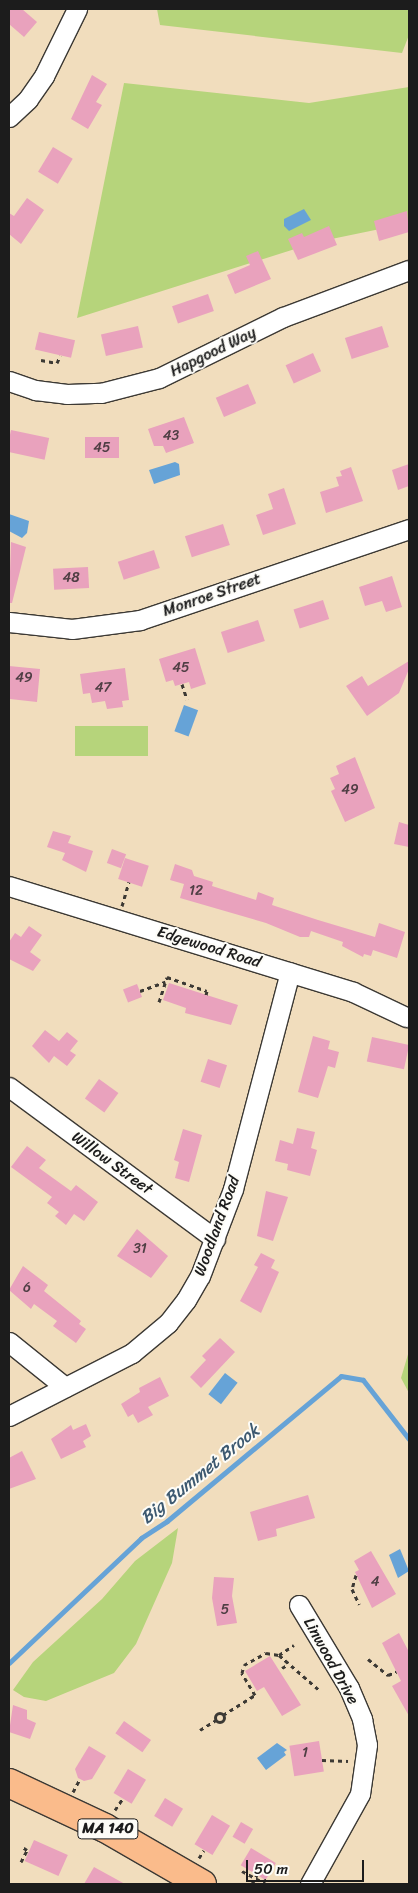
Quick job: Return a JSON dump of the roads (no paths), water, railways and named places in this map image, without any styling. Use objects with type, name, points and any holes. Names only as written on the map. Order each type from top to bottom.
[{"type":"main road","name":"MA 140","points":[[9,1783],[199,1873]]},
{"type":"street","points":[[9,117],[44,76],[74,10]]},
{"type":"street","name":"Hapgood Way","points":[[9,381],[35,390],[67,394],[101,393],[159,378],[284,317],[409,270]]},
{"type":"street","name":"Monroe Street","points":[[9,622],[72,629],[140,620],[409,529]]},
{"type":"street","name":"Edgewood Road","points":[[9,886],[353,992],[406,1017]]},
{"type":"street","name":"Woodland Road","points":[[9,1416],[65,1386],[113,1364],[168,1323],[200,1276],[232,1189],[290,972]]},
{"type":"street","name":"Willow Street","points":[[9,1087],[215,1239]]},
{"type":"street","points":[[9,1342],[65,1386]]},
{"type":"street","name":"Linwood Drive","points":[[299,1605],[348,1688],[362,1719],[367,1745],[360,1794],[310,1884]]},
{"type":"water","points":[[304,209],[311,220],[289,231],[284,226],[284,219]]},
{"type":"water","points":[[175,462],[179,464],[180,475],[154,484],[149,470]]},
{"type":"water","points":[[9,514],[29,521],[27,533],[22,538],[9,531]]},
{"type":"water","points":[[184,705],[198,710],[189,736],[174,731]]},
{"type":"water","points":[[225,1373],[238,1383],[221,1404],[208,1394]]},
{"type":"water","points":[[400,1549],[409,1571],[398,1578],[389,1555]]},
{"type":"water","points":[[277,1743],[287,1750],[284,1752],[286,1755],[266,1770],[257,1758]]},
{"type":"waterway","name":"Big Bummet Brook","points":[[9,1663],[141,1538],[167,1521],[341,1376],[363,1380],[409,1439]]}]
